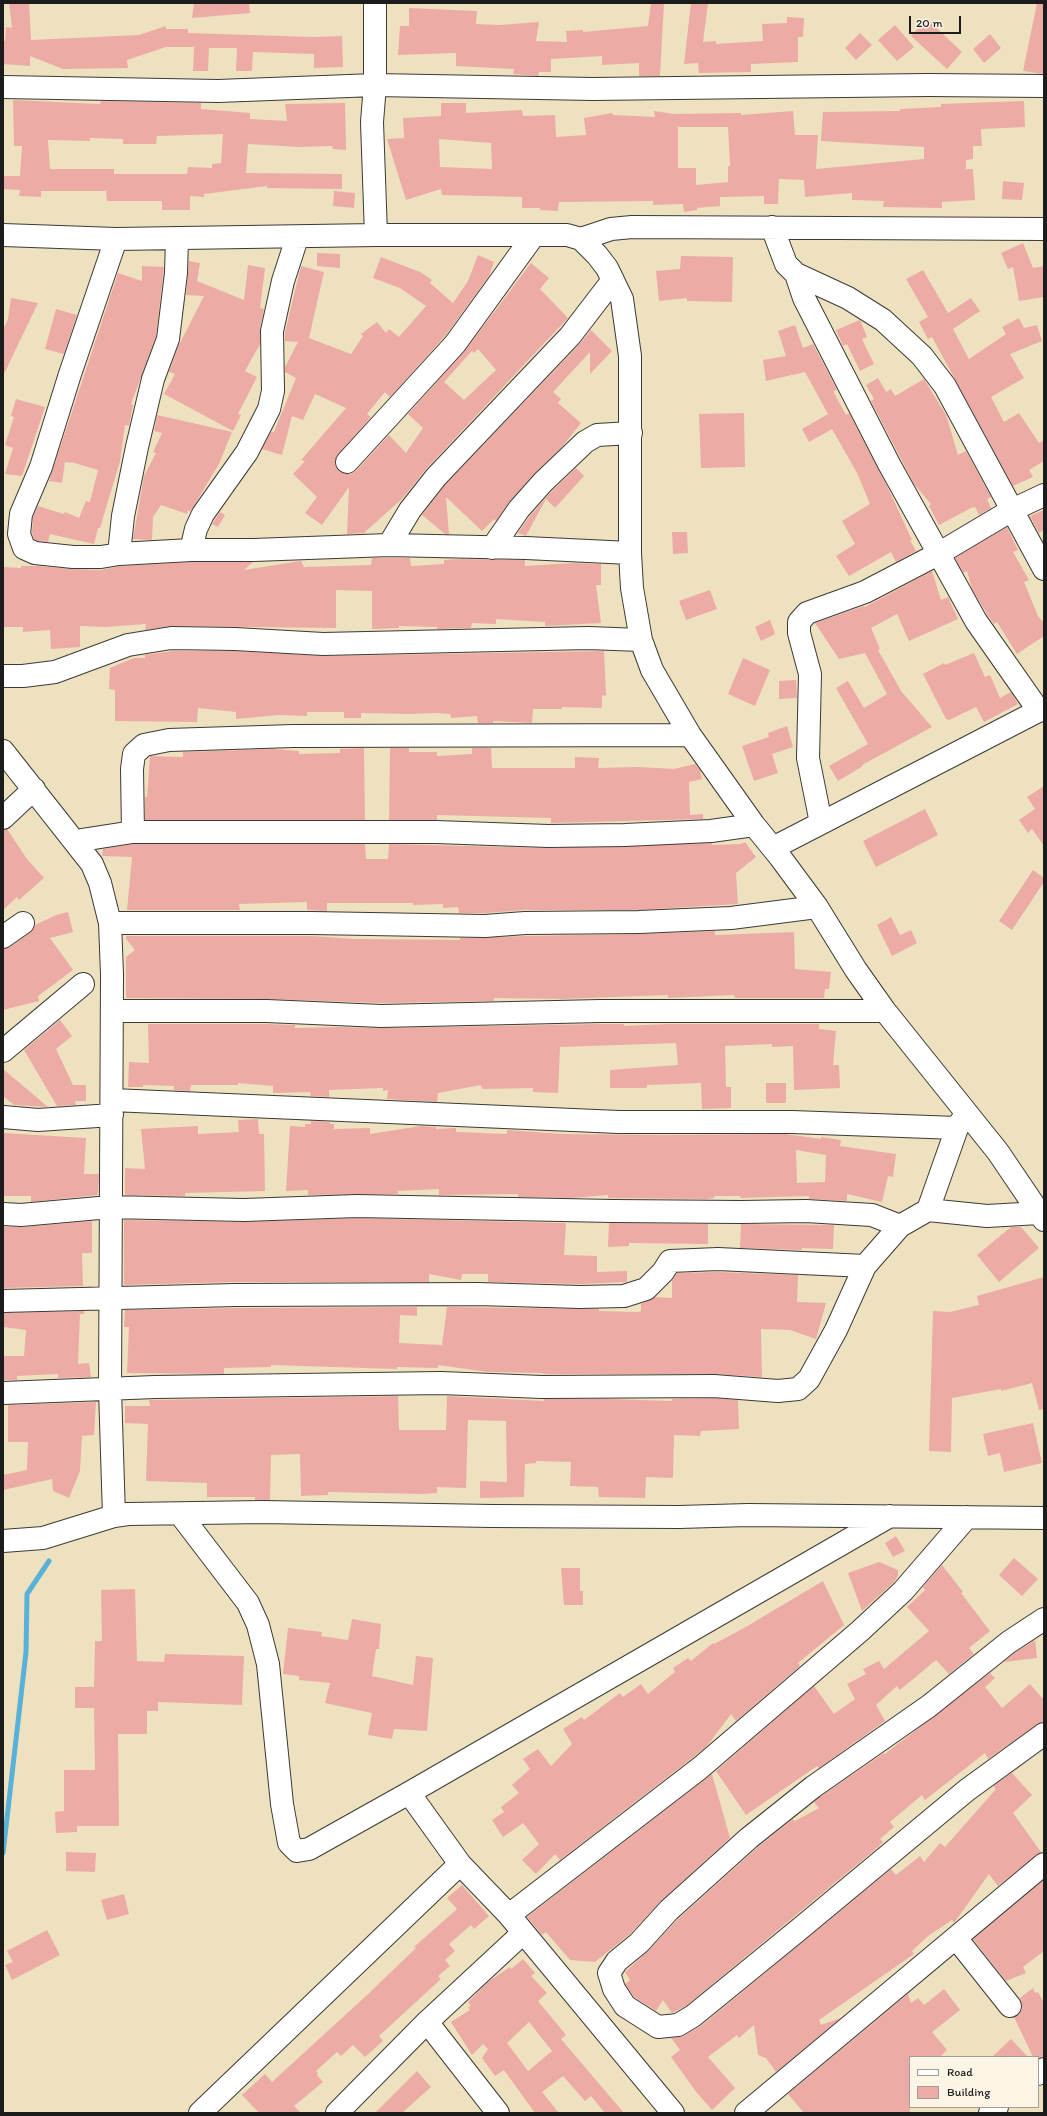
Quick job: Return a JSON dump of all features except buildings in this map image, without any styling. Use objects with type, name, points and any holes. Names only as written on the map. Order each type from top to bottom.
[{"type":"street","points":[[375,3],[375,86],[372,122],[376,235]]},
{"type":"street","points":[[3,87],[218,91],[375,86],[593,89],[1044,86]]},
{"type":"street","points":[[580,239],[611,229],[632,227],[1044,229]]},
{"type":"street","points":[[772,227],[786,264],[796,274],[848,298],[871,312],[922,356],[945,386],[1044,569]]},
{"type":"street","points":[[3,235],[116,239],[298,238],[376,235],[567,236],[580,239],[597,255],[613,280],[622,299],[630,356],[630,554],[633,595],[641,640],[652,670],[690,735],[754,825],[817,907],[856,970],[962,1120],[998,1152],[1041,1216]]},
{"type":"street","points":[[347,462],[455,344],[534,235]]},
{"type":"street","points":[[118,554],[123,516],[137,448],[154,379],[168,339],[176,273],[177,238]]},
{"type":"street","points":[[191,550],[196,529],[202,514],[247,452],[269,409],[273,390],[272,331],[283,281],[298,238]]},
{"type":"street","points":[[116,239],[70,374],[41,467],[21,514],[19,534],[24,548],[35,553],[74,557],[101,557],[118,554],[191,550],[254,550],[389,545],[630,554]]},
{"type":"street","points":[[773,848],[1041,710],[976,621],[938,554],[889,464],[804,298],[796,274]]},
{"type":"street","points":[[389,545],[410,510],[436,477],[570,336],[613,280]]},
{"type":"street","points":[[492,548],[519,509],[543,482],[584,442],[597,435],[631,433]]},
{"type":"street","points":[[821,823],[808,758],[810,674],[799,633],[799,622],[807,613],[865,592],[938,554],[1012,510],[1044,495]]},
{"type":"street","points":[[3,676],[23,676],[55,672],[128,645],[171,638],[235,639],[323,644],[501,640],[641,640]]},
{"type":"street","points":[[133,832],[132,769],[134,754],[144,745],[169,740],[301,736],[690,735]]},
{"type":"street","points":[[3,751],[92,864],[100,883],[110,923],[112,1011],[110,1207],[112,1299],[110,1390],[114,1516]]},
{"type":"street","points":[[3,818],[34,790]]},
{"type":"street","points":[[75,841],[133,832],[436,832],[548,836],[617,836],[711,831],[754,825]]},
{"type":"street","points":[[110,923],[312,923],[485,926],[525,923],[639,922],[730,918],[817,907]]},
{"type":"street","points":[[3,937],[23,923]]},
{"type":"street","points":[[3,1052],[83,984]]},
{"type":"street","points":[[112,1011],[267,1010],[381,1016],[600,1011],[885,1010]]},
{"type":"street","points":[[3,1117],[38,1120],[112,1108],[619,1122],[962,1120]]},
{"type":"street","points":[[928,1210],[962,1120]]},
{"type":"street","points":[[3,1214],[21,1215],[110,1207],[244,1210],[357,1206],[613,1211],[806,1211],[872,1216],[900,1226]]},
{"type":"street","points":[[3,1393],[110,1390],[155,1387],[441,1383],[542,1388],[714,1386],[778,1391],[798,1389],[808,1379],[836,1330],[865,1266],[900,1226],[928,1210],[988,1216],[1041,1216]]},
{"type":"street","points":[[3,1301],[235,1295],[478,1294],[580,1297],[624,1296],[646,1289],[663,1272],[670,1261],[718,1259],[865,1266]]},
{"type":"street","points":[[180,1514],[248,1603],[258,1625],[268,1664],[282,1804],[289,1843],[297,1851],[309,1849],[409,1793],[890,1516]]},
{"type":"street","points":[[3,1541],[42,1538],[114,1516],[180,1514],[890,1516],[1044,1518]]},
{"type":"street","points":[[509,1915],[700,1768],[860,1631],[904,1591],[967,1517]]},
{"type":"street","points":[[1044,1619],[1009,1642],[929,1706],[813,1787],[749,1838],[669,1910],[639,1944],[617,1961],[610,1973],[614,1989],[625,2006],[658,2027],[678,2025],[693,2016],[967,1790],[1044,1734]]},
{"type":"street","points":[[409,1793],[460,1864],[509,1915],[673,2113]]},
{"type":"street","points":[[200,2113],[460,1864]]},
{"type":"street","points":[[746,2113],[1044,1864]]},
{"type":"street","points":[[337,2113],[427,2022],[523,1933]]},
{"type":"street","points":[[956,1938],[1010,2006]]},
{"type":"street","points":[[427,2022],[498,2113]]},
{"type":"waterway","points":[[3,1853],[26,1652],[27,1594],[49,1561]]}]
